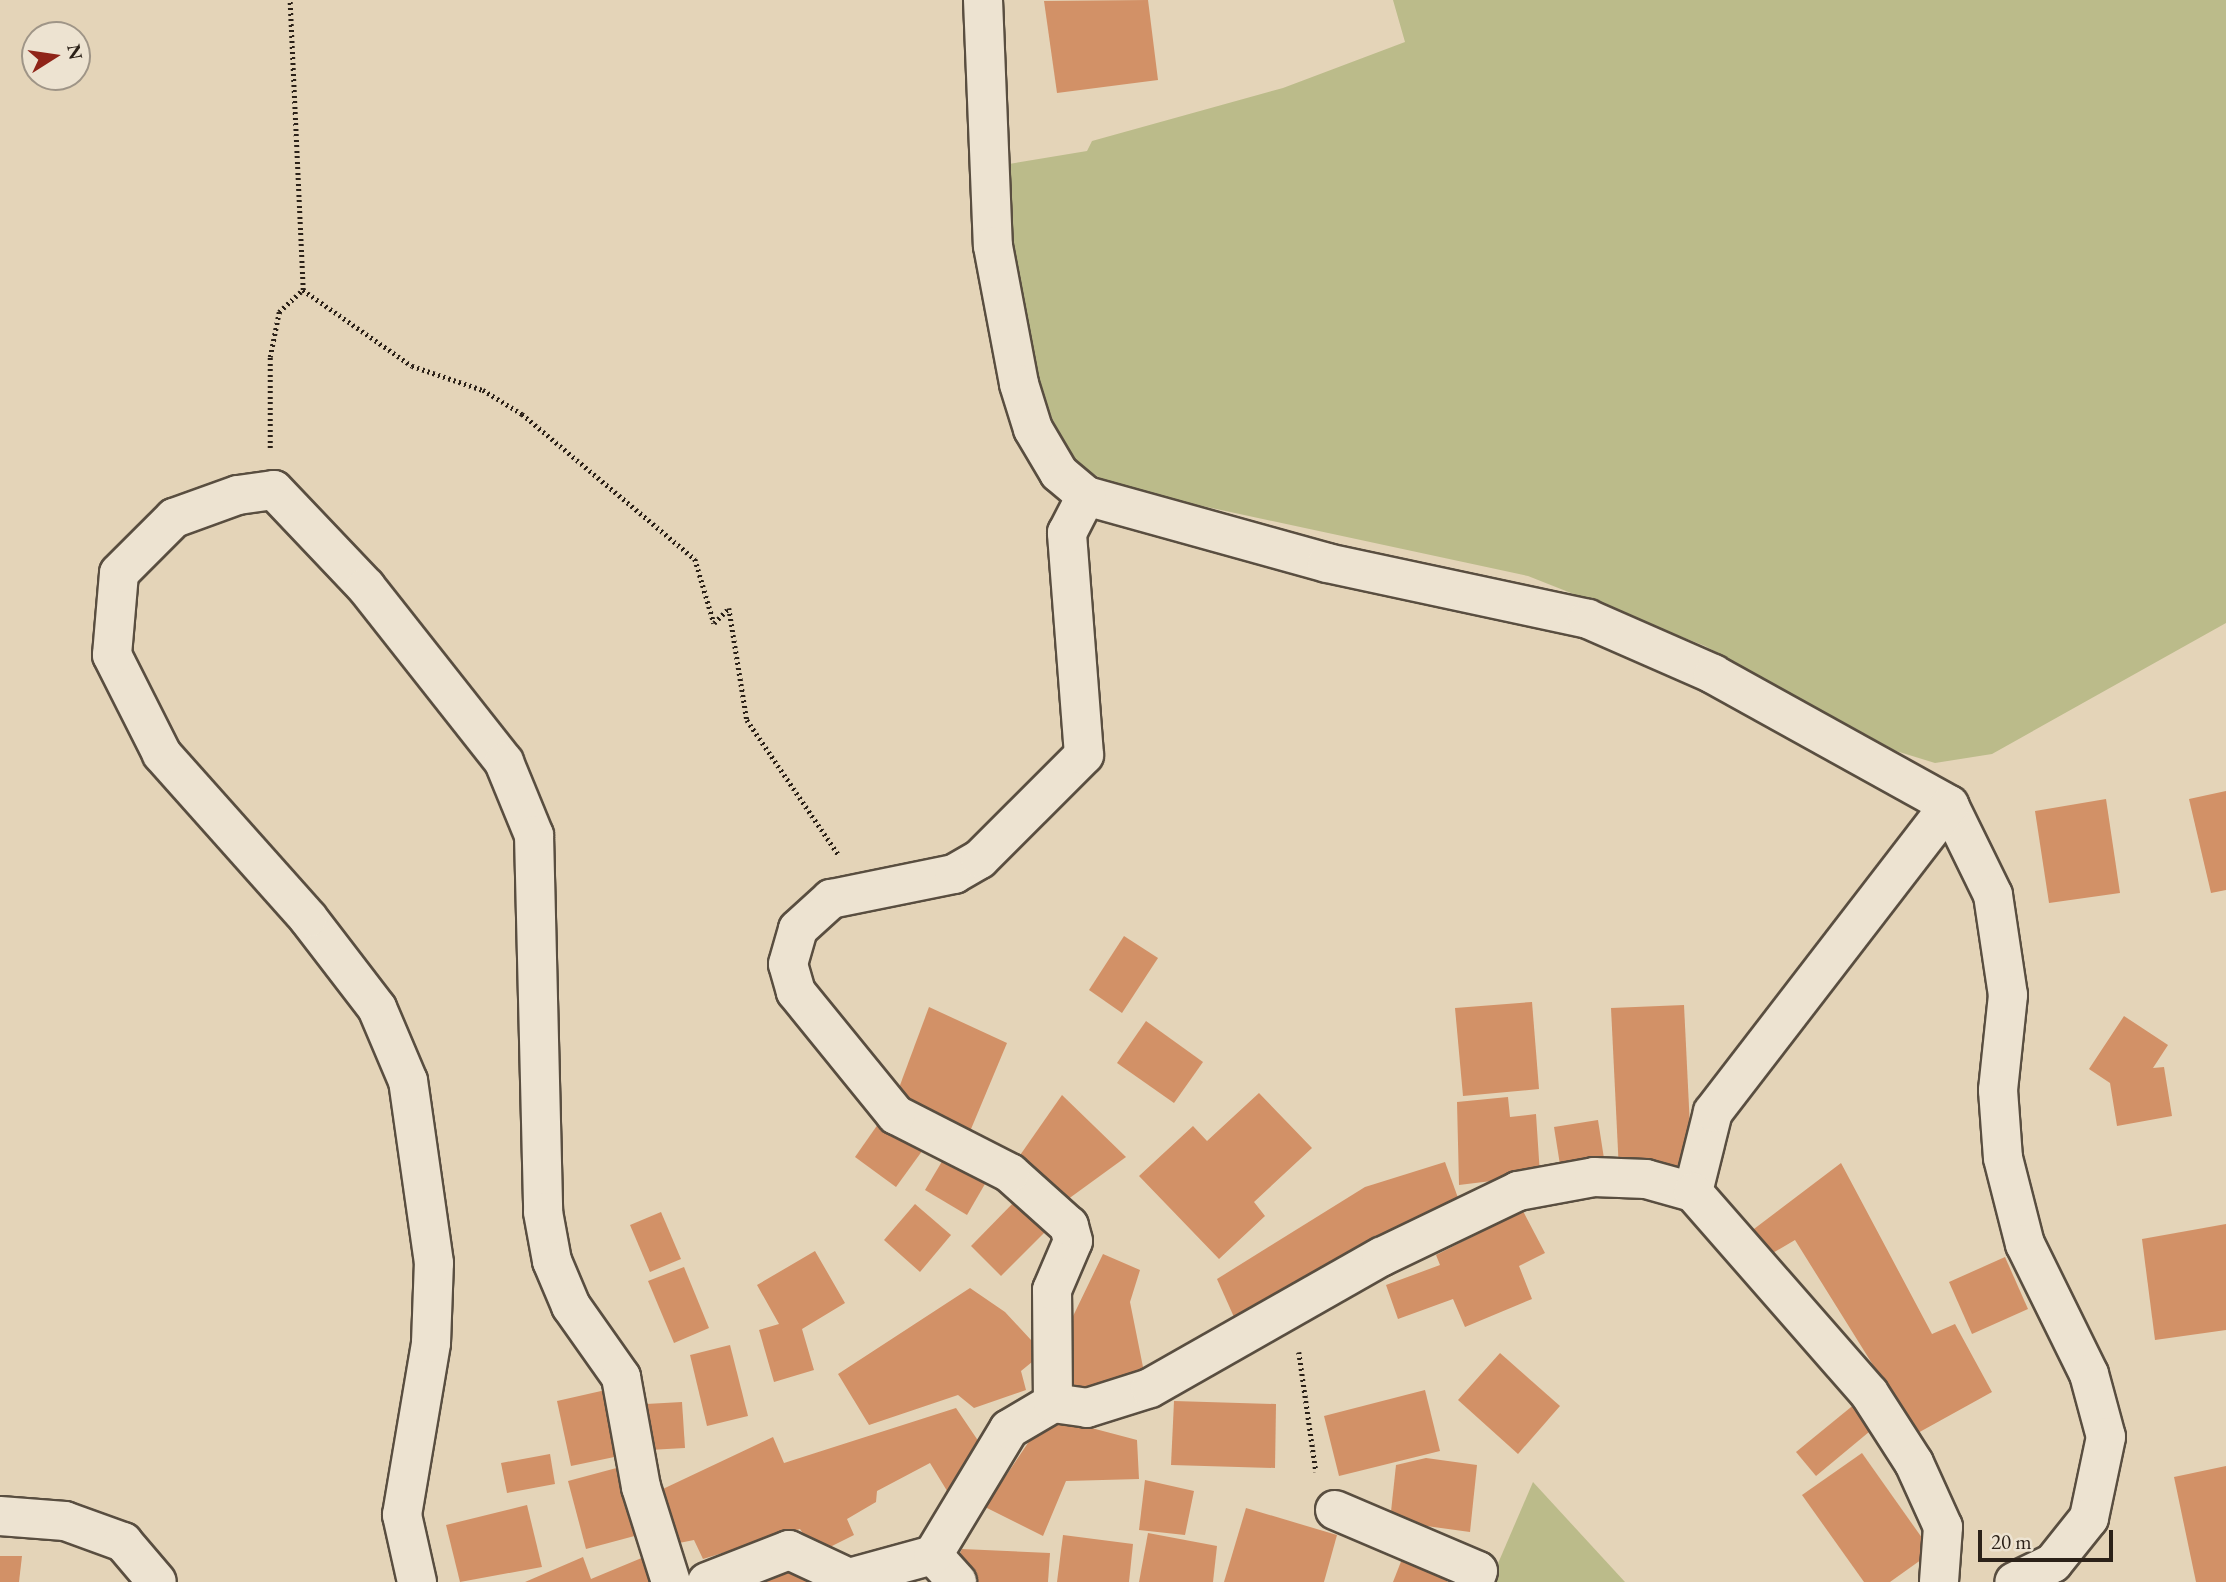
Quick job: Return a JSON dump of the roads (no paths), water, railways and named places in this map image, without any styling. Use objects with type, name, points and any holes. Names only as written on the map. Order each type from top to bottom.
[{"type":"street","points":[[983,0],[993,246],[1019,384],[1033,429],[1059,473],[1086,496],[1327,563],[1588,619],[1713,674],[1949,805],[1993,895],[2008,995],[1998,1090],[2003,1158],[2025,1244],[2089,1374],[2106,1437],[2089,1518],[2053,1563],[2014,1582]]},
{"type":"street","points":[[417,1582],[402,1515],[431,1343],[434,1263],[408,1081],[377,1007],[308,918],[162,754],[112,655],[120,573],[174,518],[274,490],[366,587],[469,715],[504,762],[534,835],[543,1212],[552,1261],[571,1306],[621,1377],[641,1487],[671,1582]]},
{"type":"street","points":[[1053,1403],[1052,1290],[1073,1241],[1069,1226],[1010,1174],[896,1115],[796,992],[788,964],[799,929],[831,899],[876,889],[922,884],[980,859],[1084,755],[1067,533],[1086,496]]},
{"type":"street","points":[[1693,1192],[1713,1112],[1949,805]]},
{"type":"street","points":[[708,1582],[789,1550],[849,1578],[945,1568],[1009,1429],[1053,1403],[1087,1408],[1150,1388],[1292,1311],[1381,1258],[1518,1191],[1594,1177],[1646,1179],[1693,1192],[1869,1393],[1914,1463],[1943,1527],[1940,1582]]},
{"type":"street","points":[[1335,1510],[1478,1571],[1474,1582]]},
{"type":"street","points":[[0,1516],[65,1521],[123,1542],[157,1582]]}]
